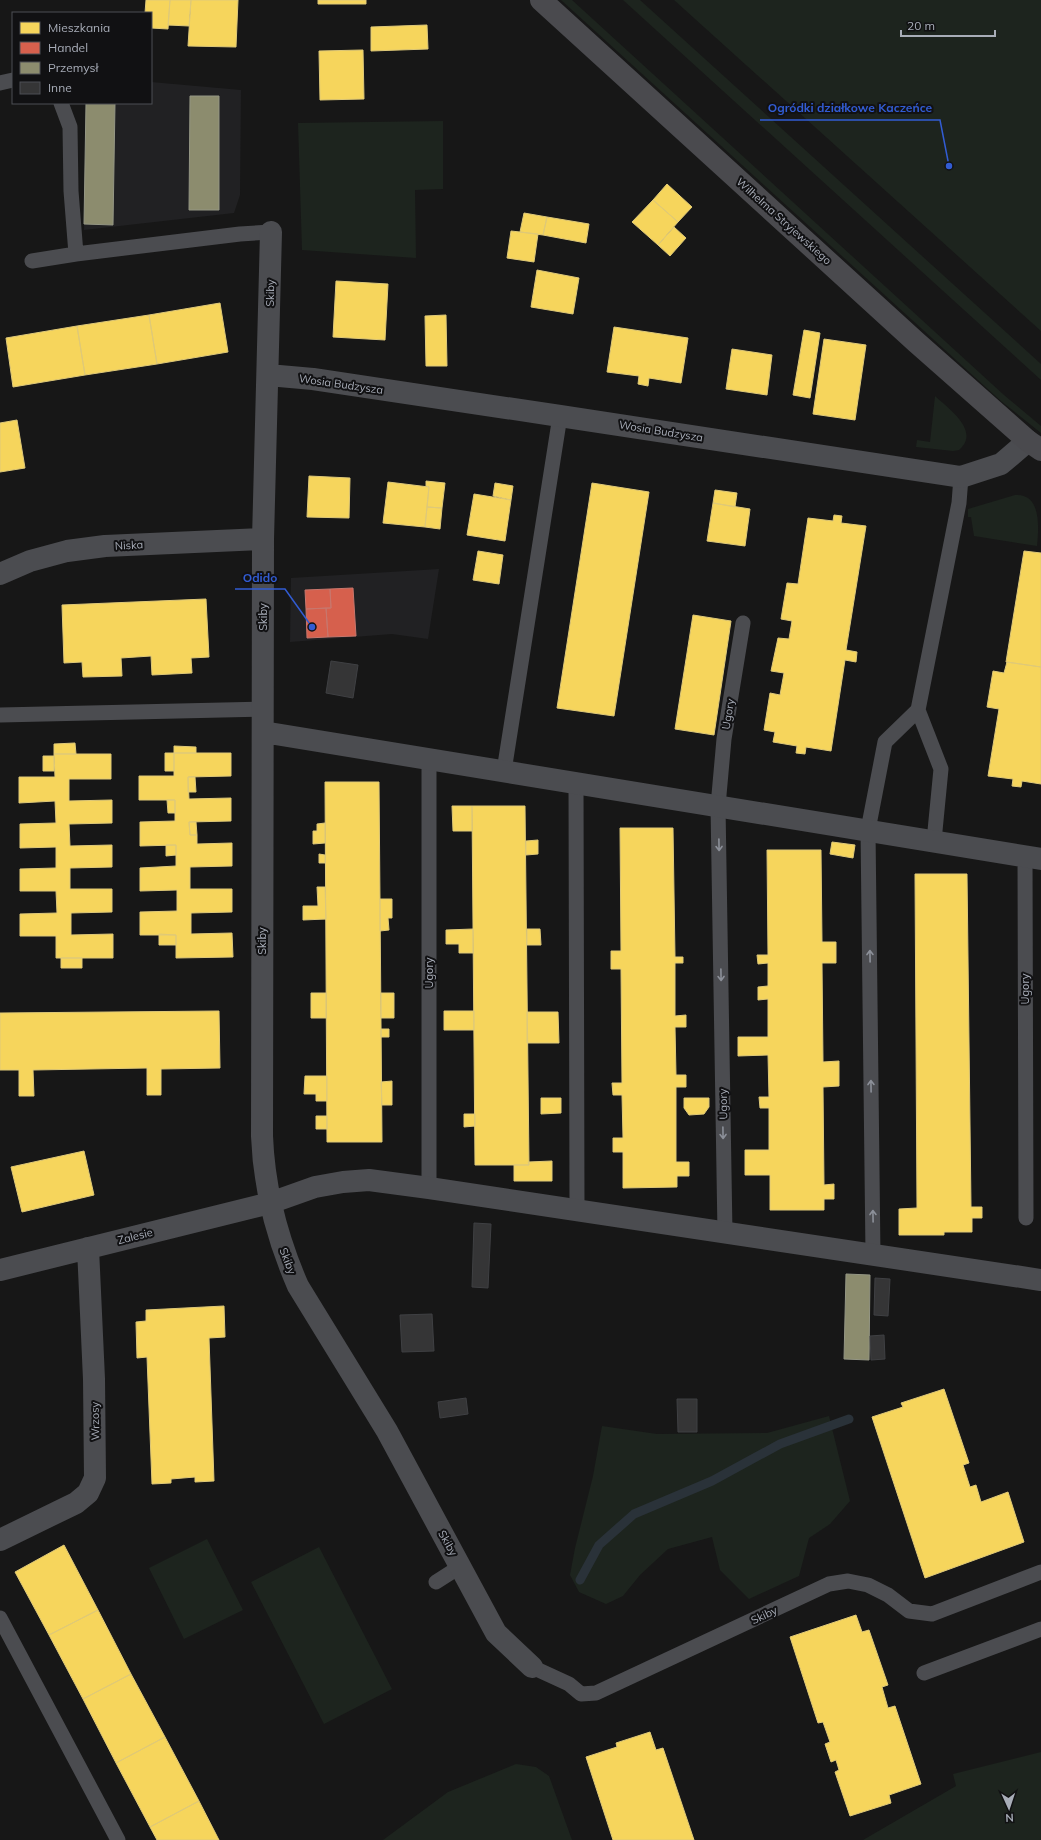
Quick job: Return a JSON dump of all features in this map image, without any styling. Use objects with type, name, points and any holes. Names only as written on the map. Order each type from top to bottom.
[{"type":"street","name":"Wilhelma Stryjewskiego","points":[[541,0],[916,342],[1035,445]]},
{"type":"street","name":"Skiby","points":[[271,232],[263,539],[262,1136],[264,1169],[270,1203],[287,1261],[298,1286],[387,1431],[496,1632],[532,1667]]},
{"type":"street","name":"Wosia Budzysza","points":[[268,375],[313,379],[961,477],[1002,464],[1035,445]]},
{"type":"street","name":"Niska","points":[[0,574],[30,561],[67,551],[105,546],[263,539]]},
{"type":"street","name":"Ugory","points":[[263,732],[1033,857]]},
{"type":"street","points":[[270,1203],[315,1187],[343,1182],[369,1180],[1041,1280]]},
{"type":"street","name":"Zalesie","points":[[0,1270],[270,1203]]},
{"type":"street","name":"Wrzosy","points":[[0,1540],[76,1502],[88,1493],[95,1478],[94,1379],[88,1248]]},
{"type":"lane","points":[[0,83],[12,80]]},
{"type":"lane","points":[[61,104],[70,127],[71,191],[76,254]]},
{"type":"lane","points":[[32,261],[76,254],[240,234],[271,232]]},
{"type":"lane","points":[[504,771],[560,416]]},
{"type":"lane","points":[[934,841],[941,769],[918,710],[959,503],[961,477]]},
{"type":"lane","name":"Ugory","points":[[725,1233],[718,806],[724,739],[743,623]]},
{"type":"lane","points":[[0,715],[263,709]]},
{"type":"lane","points":[[873,1255],[868,830],[885,742],[918,710]]},
{"type":"lane","name":"Ugory","points":[[429,758],[430,1188]]},
{"type":"lane","points":[[576,782],[577,1210]]},
{"type":"lane","name":"Ugory","points":[[1026,1218],[1033,857]]},
{"type":"lane","points":[[436,1582],[461,1566]]},
{"type":"lane","name":"Skiby","points":[[532,1667],[569,1684],[581,1694],[596,1693],[829,1584],[848,1581],[868,1585],[888,1595],[909,1611],[932,1614],[1041,1572]]},
{"type":"lane","points":[[0,1618],[118,1840]]},
{"type":"lane","points":[[924,1673],[1041,1629]]},
{"type":"shaded area","points":[[561,0],[572,0],[1004,395],[1041,426],[1041,433],[1001,401]]},
{"type":"shaded area","points":[[623,0],[640,0],[1041,364],[1041,380]]},
{"type":"shaded area","points":[[674,0],[1041,0],[1041,331]]},
{"type":"shaded area","points":[[152,82],[241,90],[240,195],[234,213],[84,230],[86,104],[152,104]]},
{"type":"shaded area","points":[[443,121],[443,189],[415,190],[416,258],[302,250],[298,123]]},
{"type":"shaded area","points":[[935,396],[955,414],[965,428],[965,443],[959,450],[953,451],[916,447],[917,440],[930,442]]},
{"type":"shaded area","points":[[1015,495],[1030,499],[1034,505],[1038,521],[1037,546],[974,536],[971,517],[968,517],[968,509]]},
{"type":"shaded area","points":[[439,569],[428,639],[392,634],[290,642],[291,578]]},
{"type":"shaded area","points":[[829,1416],[850,1501],[830,1524],[809,1538],[799,1576],[749,1599],[720,1570],[712,1537],[668,1549],[640,1575],[623,1596],[606,1604],[579,1592],[570,1575],[575,1548],[593,1476],[602,1426],[657,1434],[767,1433]]},
{"type":"shaded area","points":[[207,1539],[243,1610],[184,1639],[149,1568]]},
{"type":"shaded area","points":[[319,1547],[392,1689],[324,1724],[251,1582]]},
{"type":"shaded area","points":[[1041,1752],[1041,1840],[863,1840],[956,1786],[953,1774]]},
{"type":"shaded area","points":[[516,1764],[536,1767],[549,1776],[572,1840],[383,1840],[448,1792]]},
{"type":"building: Mieszkania","points":[[146,0],[170,0],[168,29],[152,28],[152,12],[145,12]]},
{"type":"building: Mieszkania","points":[[170,0],[191,0],[189,26],[168,25]]},
{"type":"building: Mieszkania","points":[[191,0],[238,0],[236,47],[188,46]]},
{"type":"building: Mieszkania","points":[[318,0],[366,0],[366,4],[318,4]]},
{"type":"building: Mieszkania","points":[[427,25],[428,49],[371,51],[371,27]]},
{"type":"building: Mieszkania","points":[[363,50],[364,99],[320,100],[319,51]]},
{"type":"building: Mieszkania","points":[[667,184],[692,207],[678,222],[653,200]]},
{"type":"building: Mieszkania","points":[[653,200],[678,222],[658,245],[632,222]]},
{"type":"building: Mieszkania","points":[[524,213],[547,217],[543,235],[520,232]]},
{"type":"building: Mieszkania","points":[[547,217],[589,224],[586,243],[543,235]]},
{"type":"building: Mieszkania","points":[[674,227],[686,238],[670,256],[658,245]]},
{"type":"building: Mieszkania","points":[[511,231],[538,234],[534,262],[507,258]]},
{"type":"building: Mieszkania","points":[[537,270],[579,278],[573,314],[531,307]]},
{"type":"building: Mieszkania","points":[[336,281],[388,284],[385,340],[333,337]]},
{"type":"building: Mieszkania","points":[[220,303],[228,352],[157,364],[149,315]]},
{"type":"building: Mieszkania","points":[[149,315],[157,364],[85,375],[77,326]]},
{"type":"building: Mieszkania","points":[[446,315],[447,366],[426,366],[425,316]]},
{"type":"building: Mieszkania","points":[[77,326],[85,375],[13,387],[6,338]]},
{"type":"building: Mieszkania","points":[[614,327],[688,338],[681,383],[649,378],[648,386],[638,384],[639,376],[607,372]]},
{"type":"building: Mieszkania","points":[[804,330],[820,333],[810,398],[793,395]]},
{"type":"building: Mieszkania","points":[[824,339],[866,345],[855,420],[813,414]]},
{"type":"building: Mieszkania","points":[[732,349],[772,355],[767,395],[726,389]]},
{"type":"building: Mieszkania","points":[[17,420],[25,468],[0,472],[0,423]]},
{"type":"building: Mieszkania","points":[[309,476],[350,478],[349,518],[307,517]]},
{"type":"building: Mieszkania","points":[[426,481],[445,483],[442,508],[427,507],[429,487],[426,486]]},
{"type":"building: Mieszkania","points":[[388,482],[429,487],[425,527],[383,523]]},
{"type":"building: Mieszkania","points":[[495,483],[513,486],[511,500],[493,496]]},
{"type":"building: Mieszkania","points":[[592,483],[649,492],[614,716],[557,708]]},
{"type":"building: Mieszkania","points":[[715,490],[737,493],[735,507],[713,503]]},
{"type":"building: Mieszkania","points":[[474,494],[511,500],[505,541],[467,535]]},
{"type":"building: Mieszkania","points":[[713,503],[750,509],[745,546],[707,541]]},
{"type":"building: Mieszkania","points":[[427,507],[442,508],[440,529],[425,527]]},
{"type":"building: Mieszkania","points":[[834,515],[842,516],[841,523],[866,526],[846,650],[857,652],[856,662],[845,660],[831,751],[806,747],[805,754],[796,753],[797,746],[773,742],[775,732],[764,730],[770,693],[780,695],[784,673],[771,671],[778,638],[789,639],[792,621],[781,619],[787,583],[798,584],[808,518],[833,521]]},
{"type":"building: Mieszkania","points":[[478,551],[503,555],[499,584],[473,580]]},
{"type":"building: Mieszkania","points":[[1024,551],[1041,553],[1041,667],[1006,662]]},
{"type":"building: Mieszkania","points":[[206,599],[209,657],[191,658],[192,673],[152,675],[151,656],[121,658],[122,676],[83,677],[82,662],[64,663],[62,605]]},
{"type":"building: Mieszkania","points":[[693,615],[731,621],[714,735],[675,729]]},
{"type":"building: Mieszkania","points":[[1007,662],[1041,667],[1041,784],[1022,781],[1021,787],[1012,786],[1013,779],[988,776],[999,709],[987,707],[993,671],[1004,673]]},
{"type":"building: Mieszkania","points":[[75,743],[76,754],[54,754],[54,744]]},
{"type":"building: Mieszkania","points":[[174,746],[196,747],[196,753],[174,753]]},
{"type":"building: Mieszkania","points":[[165,753],[174,753],[174,771],[165,771]]},
{"type":"building: Mieszkania","points":[[174,753],[231,753],[231,776],[188,777],[189,799],[231,798],[231,821],[189,822],[190,835],[197,835],[197,844],[232,843],[232,866],[190,867],[190,889],[232,889],[232,912],[191,913],[191,934],[232,933],[233,957],[176,958],[176,935],[140,935],[140,912],[177,911],[177,890],[140,891],[140,868],[176,866],[176,845],[140,846],[140,822],[175,821],[175,800],[139,800],[139,776],[174,776]]},
{"type":"building: Mieszkania","points":[[54,754],[111,754],[111,779],[69,779],[69,801],[112,800],[112,823],[69,824],[70,846],[112,845],[112,867],[70,868],[70,889],[112,889],[112,912],[71,913],[71,935],[113,934],[113,958],[56,958],[56,936],[20,936],[20,914],[57,913],[56,891],[20,891],[20,869],[56,868],[56,847],[20,848],[20,824],[56,823],[55,801],[19,803],[19,777],[55,777]]},
{"type":"building: Mieszkania","points":[[43,756],[54,756],[54,771],[43,771]]},
{"type":"building: Mieszkania","points":[[188,777],[195,777],[196,792],[188,792]]},
{"type":"building: Mieszkania","points":[[325,782],[379,782],[382,1142],[327,1142]]},
{"type":"building: Mieszkania","points":[[167,800],[175,800],[175,813],[168,813]]},
{"type":"building: Mieszkania","points":[[452,806],[472,806],[472,831],[453,831]]},
{"type":"building: Mieszkania","points":[[472,806],[525,806],[529,1165],[475,1165]]},
{"type":"building: Mieszkania","points":[[189,822],[196,822],[197,835],[190,835]]},
{"type":"building: Mieszkania","points":[[325,823],[325,843],[313,844],[313,831],[317,831],[317,824]]},
{"type":"building: Mieszkania","points":[[620,828],[673,828],[675,957],[683,957],[683,963],[675,963],[675,1016],[686,1015],[686,1027],[675,1027],[676,1075],[686,1075],[686,1087],[676,1087],[676,1162],[689,1162],[689,1176],[677,1176],[677,1187],[623,1188],[623,1152],[613,1152],[613,1138],[623,1138],[622,1095],[613,1095],[612,1083],[622,1083],[621,969],[611,969],[611,951],[621,951]]},
{"type":"building: Mieszkania","points":[[538,840],[538,854],[526,855],[526,841]]},
{"type":"building: Mieszkania","points":[[832,842],[855,845],[853,858],[830,854]]},
{"type":"building: Mieszkania","points":[[166,845],[176,845],[176,855],[166,856]]},
{"type":"building: Mieszkania","points":[[767,850],[821,850],[822,942],[836,942],[836,963],[822,963],[823,1062],[839,1061],[839,1086],[823,1087],[824,1185],[834,1184],[834,1199],[824,1199],[824,1210],[770,1210],[770,1175],[745,1175],[745,1150],[769,1150],[769,1108],[760,1108],[759,1097],[769,1097],[768,1055],[738,1056],[738,1037],[768,1037],[768,999],[758,1000],[758,987],[768,986],[768,963],[758,964],[757,955],[768,955]]},
{"type":"building: Mieszkania","points":[[319,854],[325,855],[325,863],[319,863]]},
{"type":"building: Mieszkania","points":[[915,874],[967,874],[971,1207],[982,1207],[982,1218],[972,1218],[972,1232],[944,1232],[944,1235],[899,1235],[899,1209],[917,1208]]},
{"type":"building: Mieszkania","points":[[317,887],[325,887],[326,919],[303,920],[303,906],[318,906]]},
{"type":"building: Mieszkania","points":[[380,899],[392,899],[392,918],[388,918],[389,930],[380,931]]},
{"type":"building: Mieszkania","points":[[473,929],[473,953],[459,953],[459,944],[446,944],[446,930]]},
{"type":"building: Mieszkania","points":[[527,929],[540,929],[541,945],[527,945]]},
{"type":"building: Mieszkania","points":[[159,934],[176,935],[176,945],[159,945]]},
{"type":"building: Mieszkania","points":[[61,958],[82,958],[82,968],[61,968]]},
{"type":"building: Mieszkania","points":[[311,993],[326,993],[326,1018],[311,1018]]},
{"type":"building: Mieszkania","points":[[381,993],[394,993],[394,1018],[381,1018]]},
{"type":"building: Mieszkania","points":[[219,1011],[220,1068],[161,1069],[161,1095],[147,1095],[147,1068],[33,1070],[34,1096],[19,1096],[19,1070],[0,1070],[0,1013]]},
{"type":"building: Mieszkania","points":[[444,1011],[474,1011],[474,1030],[444,1030]]},
{"type":"building: Mieszkania","points":[[527,1012],[558,1012],[559,1043],[527,1043]]},
{"type":"building: Mieszkania","points":[[381,1029],[389,1029],[389,1037],[381,1037]]},
{"type":"building: Mieszkania","points":[[305,1076],[327,1076],[327,1101],[316,1101],[316,1094],[304,1094]]},
{"type":"building: Mieszkania","points":[[392,1081],[392,1105],[382,1105],[381,1082]]},
{"type":"building: Mieszkania","points":[[541,1098],[561,1098],[561,1113],[541,1114]]},
{"type":"building: Mieszkania","points":[[684,1098],[709,1098],[709,1107],[704,1114],[689,1115],[684,1108]]},
{"type":"building: Mieszkania","points":[[464,1114],[475,1114],[475,1126],[464,1127]]},
{"type":"building: Mieszkania","points":[[316,1116],[327,1116],[327,1129],[316,1129]]},
{"type":"building: Mieszkania","points":[[84,1151],[94,1195],[22,1212],[11,1167]]},
{"type":"building: Mieszkania","points":[[552,1161],[552,1181],[514,1181],[514,1165],[529,1165],[528,1162]]},
{"type":"building: Mieszkania","points":[[224,1306],[225,1337],[209,1338],[214,1481],[195,1482],[195,1477],[171,1479],[171,1483],[152,1484],[147,1357],[137,1358],[136,1322],[146,1321],[146,1310]]},
{"type":"building: Mieszkania","points":[[944,1389],[969,1463],[963,1465],[970,1487],[976,1485],[981,1502],[1008,1492],[1024,1542],[925,1578],[872,1417],[903,1407],[901,1403]]},
{"type":"building: Mieszkania","points":[[64,1545],[98,1610],[49,1635],[15,1572]]},
{"type":"building: Mieszkania","points":[[98,1610],[131,1674],[83,1699],[49,1635]]},
{"type":"building: Mieszkania","points":[[856,1615],[862,1632],[869,1630],[888,1685],[882,1687],[888,1708],[895,1706],[921,1784],[889,1795],[891,1803],[850,1816],[835,1772],[839,1770],[836,1760],[831,1762],[825,1744],[830,1742],[823,1722],[818,1723],[790,1637]]},
{"type":"building: Mieszkania","points":[[131,1674],[165,1737],[116,1763],[83,1699]]},
{"type":"building: Mieszkania","points":[[650,1732],[656,1750],[663,1748],[694,1840],[613,1840],[586,1757],[617,1747],[616,1743]]},
{"type":"building: Mieszkania","points":[[165,1737],[199,1801],[150,1827],[116,1763]]},
{"type":"building: Mieszkania","points":[[199,1801],[219,1840],[157,1840],[150,1827]]},
{"type":"building: Handel","points":[[353,588],[356,636],[328,637],[326,608],[331,608],[330,589]]},
{"type":"building: Handel","points":[[330,589],[331,608],[306,609],[305,590]]},
{"type":"building: Handel","points":[[326,608],[328,637],[307,638],[306,609]]},
{"type":"building: Przemysł","points":[[190,96],[219,96],[219,210],[189,210]]},
{"type":"building: Przemysł","points":[[86,104],[115,104],[113,225],[84,224]]},
{"type":"building: Przemysł","points":[[846,1274],[870,1275],[869,1360],[844,1359]]},
{"type":"building: Inne","points":[[331,661],[358,665],[353,698],[326,693]]},
{"type":"building: Inne","points":[[474,1223],[491,1224],[488,1288],[472,1287]]},
{"type":"building: Inne","points":[[875,1278],[890,1279],[888,1316],[874,1315]]},
{"type":"building: Inne","points":[[432,1314],[434,1351],[402,1352],[400,1315]]},
{"type":"building: Inne","points":[[884,1335],[885,1359],[871,1360],[870,1336]]},
{"type":"building: Inne","points":[[466,1398],[468,1414],[440,1418],[438,1402]]},
{"type":"building: Inne","points":[[677,1399],[697,1399],[697,1432],[678,1432]]},
{"type":"waterway","points":[[580,1580],[599,1545],[634,1514],[712,1481],[780,1444],[849,1419]]},
{"type":"place","name":"Ogródki działkowe Kaczeńce","points":[[949,166]]},
{"type":"place","name":"Odido","points":[[312,627]]}]
